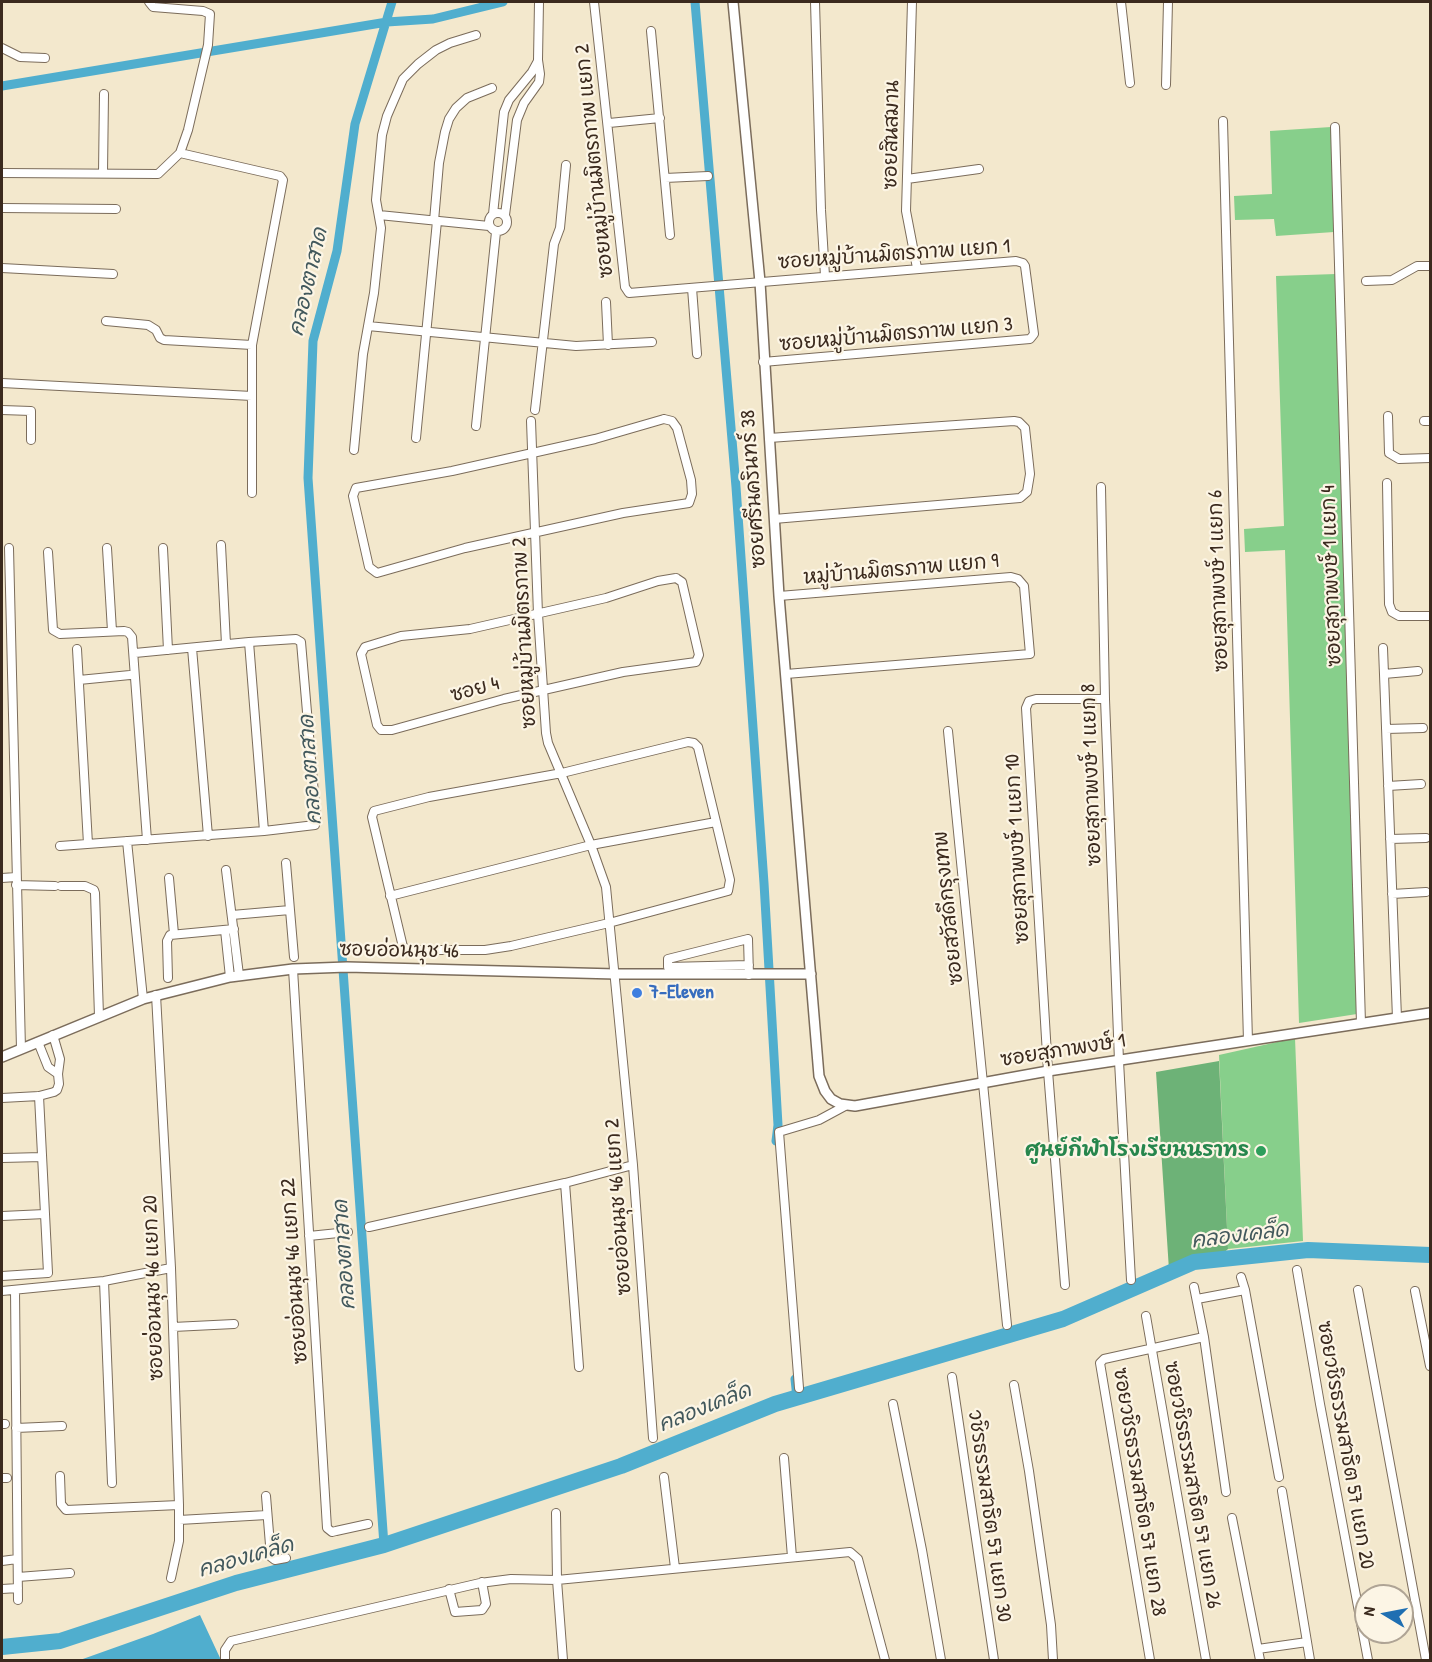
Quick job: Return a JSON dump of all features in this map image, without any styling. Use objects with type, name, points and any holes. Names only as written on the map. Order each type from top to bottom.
[{"type":"street","points":[[2,173],[158,174],[180,153],[188,130],[208,45],[211,18],[207,12],[153,7],[148,2]]},
{"type":"street","points":[[496,232],[504,230],[508,223],[505,215],[517,120],[520,111],[539,82],[539,2]]},
{"type":"street","name":"ซอยหมู่บ้านมิตรภาพ แยก 2","points":[[594,2],[627,291],[633,294],[760,282]]},
{"type":"street","name":"ซอยศรีนครินทร์ 38","points":[[733,2],[760,282],[779,596],[811,974]]},
{"type":"street","points":[[815,2],[820,210],[825,276]]},
{"type":"street","name":"ซอยสินสมาน","points":[[912,2],[907,221],[917,268]]},
{"type":"street","points":[[1121,2],[1130,83]]},
{"type":"street","points":[[1166,85],[1168,2]]},
{"type":"street","points":[[651,31],[670,235]]},
{"type":"street","points":[[354,450],[363,354],[381,228],[376,200],[382,135],[390,108],[403,79],[436,50],[476,35]]},
{"type":"street","points":[[2,48],[20,57],[45,58]]},
{"type":"street","points":[[489,226],[489,219],[493,214],[504,112],[509,100],[532,72],[538,60]]},
{"type":"street","points":[[416,438],[436,221],[439,163],[445,132],[456,108],[467,98],[492,88]]},
{"type":"street","points":[[103,173],[104,94]]},
{"type":"street","points":[[609,123],[660,118]]},
{"type":"street","name":"ซอยสุภาพงษ์ 1 แยก 6","points":[[1223,121],[1248,1041]]},
{"type":"street","name":"ซอยสุภาพงษ์ 1 แยก 4","points":[[1335,127],[1361,1023]]},
{"type":"street","points":[[180,153],[280,176],[283,180],[252,345],[252,493]]},
{"type":"street","points":[[535,410],[554,244],[560,228],[567,165]]},
{"type":"street","points":[[907,179],[979,169]]},
{"type":"street","points":[[665,178],[708,176]]},
{"type":"street","points":[[2,208],[116,209]]},
{"type":"street","points":[[493,214],[505,215]]},
{"type":"street","points":[[379,215],[489,226],[496,232]]},
{"type":"street","points":[[476,426],[496,232]]},
{"type":"street","name":"ซอยหมู่บ้านมิตรภาพ แยก 1","points":[[760,282],[1020,261],[1025,266],[1030,304]]},
{"type":"street","points":[[1366,281],[1392,280],[1417,266],[1431,266]]},
{"type":"street","points":[[2,268],[113,274]]},
{"type":"street","points":[[692,288],[697,354]]},
{"type":"street","points":[[606,302],[608,345]]},
{"type":"street","name":"ซอยหมู่บ้านมิตรภาพ แยก 3","points":[[764,362],[1027,341],[1034,334],[1030,304]]},
{"type":"street","points":[[106,321],[148,325],[156,330],[160,338],[164,340],[252,345]]},
{"type":"street","points":[[368,326],[485,339],[576,345],[652,342]]},
{"type":"street","points":[[2,383],[252,396]]},
{"type":"street","points":[[2,410],[31,411],[31,440]]},
{"type":"street","points":[[1388,416],[1389,453],[1399,459],[1431,458]]},
{"type":"street","points":[[668,419],[675,424],[691,480],[692,494],[688,503],[623,513],[535,533],[465,548],[377,573],[369,567],[353,496],[354,489],[452,471],[531,452],[595,440],[656,420],[668,419]]},
{"type":"street","points":[[769,438],[1014,421],[1019,422],[1024,428],[1028,457],[1029,486],[1024,496],[1020,498],[774,519]]},
{"type":"street","name":"ซอยหมู่บ้านมิตรภาพ 2","points":[[531,422],[538,614],[548,743],[606,887],[616,974]]},
{"type":"street","points":[[1386,483],[1389,604],[1392,612],[1399,616],[1431,616]]},
{"type":"street","name":"ซอยสุภาพงษ์ 1 แยก 8","points":[[1101,487],[1105,699],[1119,1061],[1131,1280]]},
{"type":"street","points":[[221,545],[226,645]]},
{"type":"street","points":[[9,548],[5,572],[21,1049]]},
{"type":"street","points":[[107,548],[112,631]]},
{"type":"street","points":[[163,548],[168,650]]},
{"type":"street","points":[[48,552],[53,630],[60,634],[112,631],[131,633],[135,653],[147,840]]},
{"type":"street","name":"หมู่บ้านมิตรภาพ แยก 9","points":[[779,596],[1011,577],[1018,579],[1024,586],[1030,654],[786,674]]},
{"type":"street","name":"ซอย 4","points":[[676,578],[682,582],[698,659],[692,664],[623,672],[477,705],[392,730],[381,730],[377,725],[361,654],[365,647],[401,636],[458,631],[538,614],[676,578]]},
{"type":"street","points":[[60,846],[208,836],[315,825],[301,642],[296,639],[249,642],[135,653]]},
{"type":"street","points":[[249,642],[264,831]]},
{"type":"street","points":[[192,648],[208,836]]},
{"type":"street","points":[[1383,648],[1397,1018]]},
{"type":"street","points":[[77,649],[88,844]]},
{"type":"street","points":[[1384,674],[1418,671]]},
{"type":"street","points":[[79,680],[130,675]]},
{"type":"street","name":"ซอยสุภาพงษ์ 1 แยก 10","points":[[1048,1071],[1026,708],[1029,701],[1036,699],[1105,699]]},
{"type":"street","points":[[1386,729],[1423,728]]},
{"type":"street","name":"ซอยสวัสดีกรุงเทพ","points":[[948,731],[1007,1325]]},
{"type":"street","points":[[691,742],[698,747],[716,822],[730,880],[728,891],[511,946],[485,950],[410,950],[403,947],[372,817],[374,811],[429,797],[562,773],[691,742]]},
{"type":"street","points":[[1388,786],[1421,784]]},
{"type":"street","points":[[390,896],[591,845],[716,822]]},
{"type":"street","points":[[1390,839],[1426,838]]},
{"type":"street","points":[[126,841],[143,999]]},
{"type":"street","points":[[286,863],[294,957]]},
{"type":"street","points":[[226,870],[234,929],[235,976]]},
{"type":"street","points":[[2,878],[58,886],[85,886],[94,890],[99,1016]]},
{"type":"street","points":[[169,878],[174,934]]},
{"type":"street","points":[[1392,894],[1426,892]]},
{"type":"street","points":[[232,915],[290,910]]},
{"type":"street","points":[[168,978],[167,941],[170,935],[234,929]]},
{"type":"street","points":[[225,930],[235,976]]},
{"type":"street","points":[[748,939],[752,972],[668,967],[668,959],[748,939]]},
{"type":"street","name":"ซอยอ่อนนุช 46","points":[[2,1057],[99,1016],[156,995],[235,976],[293,969],[350,967],[616,974],[752,972],[811,974]]},
{"type":"street","name":"ซอยอ่อนนุช 46 แยก 22","points":[[293,969],[327,1528],[332,1532],[368,1524]]},
{"type":"street","name":"ซอยอ่อนนุช 46 แยก 2","points":[[616,974],[633,1165],[652,1438]]},
{"type":"street","points":[[811,974],[819,1076],[831,1099],[845,1106]]},
{"type":"street","name":"ซอยอ่อนนุช 46 แยก 20","points":[[156,995],[171,1268],[179,1505],[178,1540],[171,1578]]},
{"type":"street","name":"ซอยสุภาพงษ์ 1","points":[[845,1106],[883,1102],[1048,1071],[1431,1013]]},
{"type":"street","points":[[2,1098],[39,1096],[57,1090],[60,1059],[53,1035]]},
{"type":"street","points":[[38,1042],[48,1066],[58,1074]]},
{"type":"street","points":[[1048,1071],[1065,1285]]},
{"type":"street","points":[[2,1276],[48,1273],[39,1096]]},
{"type":"street","points":[[799,1388],[779,1132],[819,1120],[845,1106]]},
{"type":"street","points":[[2,1158],[42,1157]]},
{"type":"street","points":[[369,1227],[565,1183],[633,1165]]},
{"type":"street","points":[[565,1183],[579,1367]]},
{"type":"street","points":[[2,1216],[45,1214]]},
{"type":"street","points":[[309,1236],[348,1232]]},
{"type":"street","points":[[2,1291],[104,1281],[171,1268]]},
{"type":"street","name":"ซอยวชิรธรรมสาธิต 57 แยก 20","points":[[1297,1270],[1368,1660]]},
{"type":"street","points":[[1241,1277],[1279,1477]]},
{"type":"street","points":[[104,1281],[112,1483]]},
{"type":"street","points":[[1194,1287],[1204,1337],[1226,1492]]},
{"type":"street","points":[[15,1290],[18,1600]]},
{"type":"street","points":[[1197,1299],[1245,1290]]},
{"type":"street","points":[[1358,1290],[1426,1660]]},
{"type":"street","points":[[1415,1291],[1431,1366]]},
{"type":"street","name":"ซอยวชิรธรรมสาธิต 57 แยก 26","points":[[1146,1316],[1206,1660]]},
{"type":"street","points":[[173,1327],[234,1324]]},
{"type":"street","name":"ซอยวชิรธรรมสาธิต 57 แยก 28","points":[[1150,1660],[1100,1366],[1104,1359],[1204,1337]]},
{"type":"street","name":"วชิรธรรมสาธิต 57 แยก 30","points":[[952,1377],[994,1660]]},
{"type":"street","points":[[1014,1385],[1051,1626],[1053,1660]]},
{"type":"street","points":[[893,1404],[941,1660]]},
{"type":"street","points":[[16,1428],[62,1426]]},
{"type":"street","points":[[784,1458],[792,1557]]},
{"type":"street","points":[[60,1476],[61,1504],[66,1510],[179,1505]]},
{"type":"street","points":[[664,1477],[675,1568]]},
{"type":"street","points":[[1282,1491],[1310,1660]]},
{"type":"street","points":[[266,1496],[271,1557],[275,1560],[286,1558]]},
{"type":"street","points":[[556,1514],[562,1660]]},
{"type":"street","points":[[179,1520],[267,1515]]},
{"type":"street","points":[[1232,1518],[1260,1660]]},
{"type":"street","points":[[225,1660],[225,1650],[231,1641],[482,1582],[511,1579],[557,1580],[845,1552],[855,1555],[858,1559],[885,1660]]},
{"type":"street","points":[[2,1561],[17,1559]]},
{"type":"street","points":[[18,1577],[70,1573]]},
{"type":"street","points":[[449,1589],[455,1612],[482,1610],[486,1604],[482,1582]]},
{"type":"street","points":[[2,1588],[18,1588]]},
{"type":"street","points":[[1258,1649],[1307,1642]]},
{"type":"green space","points":[[1331,127],[1334,232],[1276,236],[1274,219],[1235,220],[1234,196],[1272,194],[1270,131]]},
{"type":"green space","points":[[1336,274],[1357,1014],[1299,1023],[1285,550],[1245,552],[1244,529],[1284,526],[1276,276]]},
{"type":"green space","name":"ศูนย์กีฬาโรงเรียนนราทร","points":[[1295,1038],[1303,1241],[1228,1249],[1219,1055]]},
{"type":"green space","points":[[1219,1061],[1228,1249],[1219,1257],[1192,1259],[1169,1270],[1156,1072]]},
{"type":"water","points":[[200,1615],[221,1660],[80,1660],[153,1634]]},
{"type":"waterway","name":"คลองตาสาด","points":[[384,1545],[308,478],[313,341],[337,251],[355,124],[392,2]]},
{"type":"waterway","points":[[2,86],[387,22],[433,19],[503,2]]},
{"type":"waterway","points":[[695,2],[736,487],[764,883],[778,1125],[776,1141]]},
{"type":"waterway","name":"คลองเคล็ด","points":[[2,1647],[60,1641],[236,1583],[384,1545],[621,1466],[775,1404],[1063,1319],[1194,1262],[1308,1250],[1430,1255]]},
{"type":"waterway","points":[[795,1379],[797,1398]]},
{"type":"place","name":"7-Eleven","points":[[637,993]]},
{"type":"place","name":"ศูนย์กีฬาโรงเรียนนราทร","points":[[1261,1151]]}]
